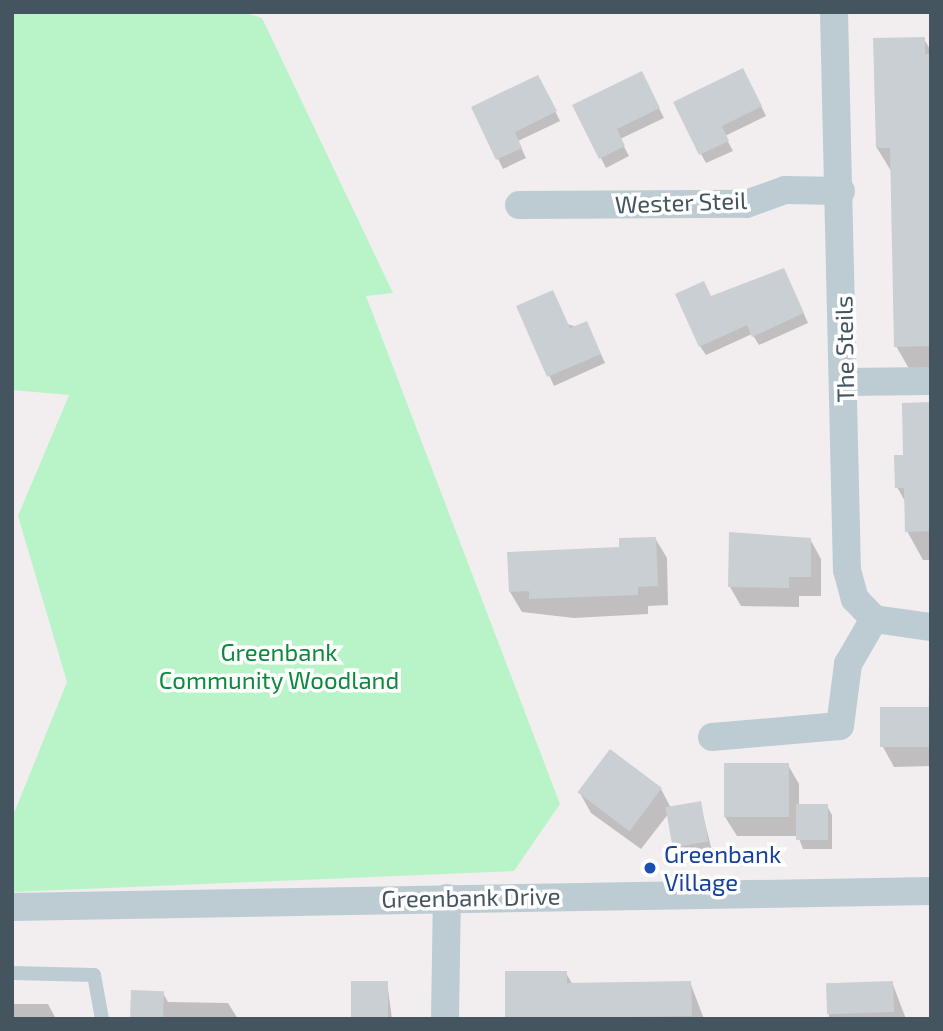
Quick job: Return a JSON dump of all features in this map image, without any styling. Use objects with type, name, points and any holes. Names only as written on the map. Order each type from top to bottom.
[{"type":"street","name":"The Steils","points":[[834,12],[841,191],[847,570],[855,599],[874,619]]},
{"type":"street","name":"Wester Steil","points":[[519,205],[746,204],[785,190],[841,191]]},
{"type":"street","points":[[844,382],[931,381]]},
{"type":"street","points":[[712,737],[840,726],[848,664],[874,619],[931,627]]},
{"type":"street","name":"Greenbank Drive","points":[[12,907],[931,891]]},
{"type":"street","points":[[445,1019],[447,898]]},
{"type":"lane","points":[[12,974],[94,975],[102,1019]]},
{"type":"green space","name":"Greenbank Community Woodland","points":[[12,12],[243,12],[262,18],[393,293],[366,296],[560,804],[514,871],[12,892],[12,818],[67,682],[18,516],[69,395],[12,390]]},
{"type":"building","points":[[925,37],[925,54],[931,54],[931,346],[894,347],[890,148],[876,148],[873,38]]},
{"type":"building","points":[[743,68],[762,106],[722,126],[729,141],[699,155],[673,102]]},
{"type":"building","points":[[642,71],[660,108],[617,129],[625,146],[599,159],[572,105]]},
{"type":"building","points":[[538,75],[557,111],[515,132],[522,148],[496,160],[471,107]]},
{"type":"building","points":[[784,268],[804,313],[752,337],[747,325],[699,347],[675,294],[704,281],[711,296]]},
{"type":"building","points":[[553,290],[570,328],[587,321],[601,354],[547,377],[516,306]]},
{"type":"building","points":[[931,402],[931,531],[905,532],[904,488],[895,488],[894,455],[903,455],[902,403]]},
{"type":"building","points":[[729,532],[811,538],[811,577],[789,577],[789,588],[728,587]]},
{"type":"building","points":[[656,537],[658,586],[638,587],[638,595],[529,599],[529,591],[509,592],[507,552],[619,547],[619,538]]},
{"type":"building","points":[[880,707],[931,707],[931,747],[880,747]]},
{"type":"building","points":[[610,749],[662,788],[629,831],[578,792]]},
{"type":"building","points":[[724,763],[789,763],[789,817],[724,817]]},
{"type":"building","points":[[701,801],[708,841],[673,848],[666,807]]},
{"type":"building","points":[[796,804],[828,804],[828,840],[796,840]]},
{"type":"building","points":[[505,971],[567,971],[567,983],[691,981],[692,1016],[505,1019]]},
{"type":"building","points":[[351,981],[388,981],[388,1019],[351,1019]]},
{"type":"building","points":[[893,981],[894,1012],[827,1014],[826,983]]},
{"type":"building","points":[[131,990],[164,991],[163,1019],[130,1019]]},
{"type":"place","name":"Greenbank Village","points":[[650,868]]}]
